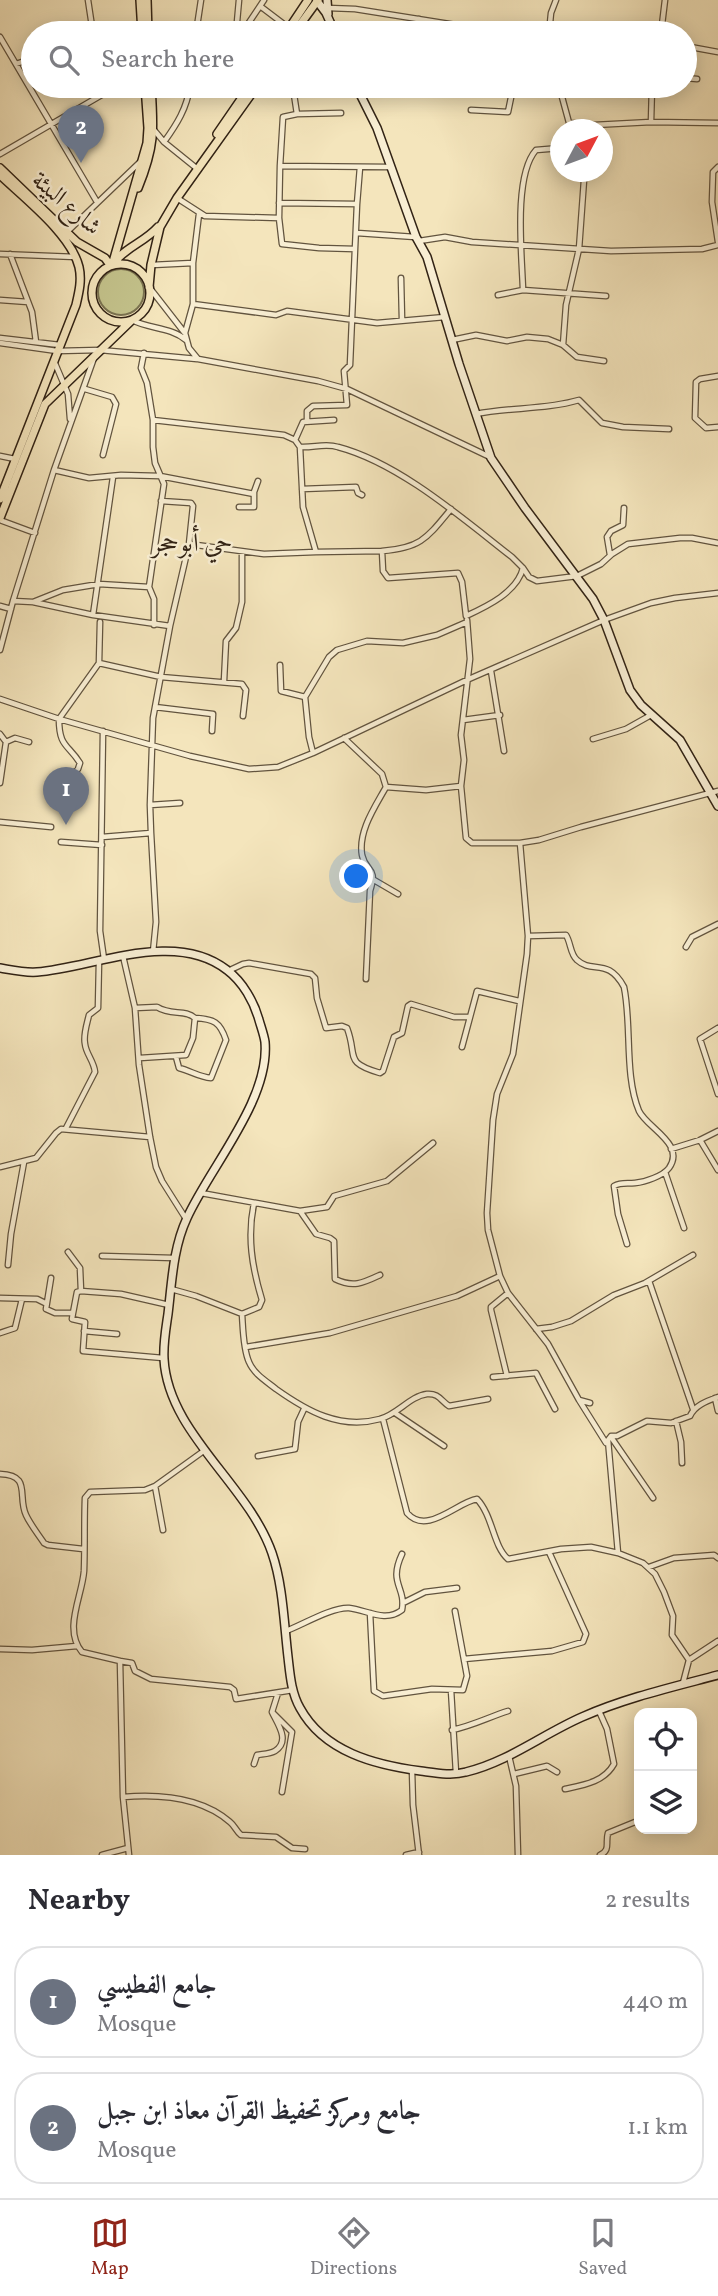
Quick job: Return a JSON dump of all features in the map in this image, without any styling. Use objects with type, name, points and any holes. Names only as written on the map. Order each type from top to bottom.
[{"type":"main road","points":[[140,0],[143,21]]},
{"type":"main road","points":[[146,21],[147,0]]},
{"type":"main road","points":[[298,21],[314,0]]},
{"type":"main road","points":[[115,262],[149,128],[148,98]]},
{"type":"main road","points":[[115,262],[129,210],[147,166],[154,130],[149,98]]},
{"type":"main road","points":[[0,499],[76,305],[90,291],[100,272],[156,229],[242,98]]},
{"type":"main road","points":[[0,519],[41,411],[64,383],[145,310],[157,235],[177,198],[248,98]]},
{"type":"main road","name":"شارع البيئة","points":[[0,168],[66,232],[86,248],[115,262]]},
{"type":"main road","name":"شارع البيئة","points":[[0,175],[59,233],[76,257],[80,281],[76,305]]},
{"type":"main road","points":[[115,262],[135,267],[149,286]]},
{"type":"main road","points":[[80,281],[90,291],[95,307],[107,319],[115,322],[132,320]]},
{"type":"street","points":[[88,0],[92,21]]},
{"type":"street","points":[[198,21],[201,0]]},
{"type":"street","points":[[237,21],[239,0]]},
{"type":"street","points":[[250,21],[264,0]]},
{"type":"street","points":[[314,0],[329,18]]},
{"type":"street","points":[[550,21],[556,0]]},
{"type":"street","points":[[662,21],[665,0]]},
{"type":"street","points":[[330,21],[327,4],[431,21]]},
{"type":"street","points":[[260,6],[278,21]]},
{"type":"street","points":[[0,37],[21,73]]},
{"type":"street","points":[[697,48],[718,52]]},
{"type":"street","points":[[16,64],[21,62]]},
{"type":"street","points":[[36,98],[97,202]]},
{"type":"street","points":[[0,154],[96,98]]},
{"type":"street","points":[[164,142],[182,114],[188,98]]},
{"type":"street","points":[[295,98],[297,114]]},
{"type":"street","points":[[362,98],[377,128],[418,239],[428,257],[475,415],[491,458],[524,508],[593,599],[604,620],[626,684],[641,705],[680,740],[714,792],[718,806]]},
{"type":"street","points":[[471,110],[508,112],[511,98]]},
{"type":"street","points":[[563,98],[569,119]]},
{"type":"street","points":[[651,122],[652,98]]},
{"type":"street","points":[[341,113],[297,114],[282,118],[279,218],[282,244],[355,249]]},
{"type":"street","points":[[613,124],[718,123]]},
{"type":"street","points":[[154,130],[164,142],[195,167]]},
{"type":"street","points":[[523,290],[521,246],[524,180],[530,158],[536,150],[550,149]]},
{"type":"street","points":[[66,232],[142,160]]},
{"type":"street","points":[[280,166],[391,167]]},
{"type":"street","points":[[307,421],[307,411],[313,406],[347,406],[344,371],[350,365],[360,167]]},
{"type":"street","points":[[357,233],[418,239],[445,237],[521,246],[611,251],[702,249],[718,244],[712,202],[713,172],[718,167]]},
{"type":"street","points":[[563,345],[568,293],[579,249],[584,182]]},
{"type":"street","points":[[177,198],[200,214],[211,217],[279,218]]},
{"type":"street","points":[[279,203],[357,204]]},
{"type":"street","points":[[185,336],[193,304],[193,263],[200,214]]},
{"type":"street","points":[[0,254],[76,257]]},
{"type":"street","points":[[10,254],[28,302],[35,326],[36,342]]},
{"type":"street","points":[[151,265],[193,263]]},
{"type":"street","points":[[401,278],[402,320]]},
{"type":"street","points":[[149,286],[198,359]]},
{"type":"street","points":[[498,295],[523,290],[606,296]]},
{"type":"street","points":[[0,300],[28,302]]},
{"type":"street","points":[[193,304],[276,315],[287,311],[377,323],[445,317]]},
{"type":"street","points":[[132,320],[185,336]]},
{"type":"street","points":[[452,340],[476,335],[507,341],[527,337],[548,339],[563,345],[576,356],[604,361]]},
{"type":"street","points":[[0,340],[36,342],[58,348]]},
{"type":"street","points":[[0,340],[97,352],[144,353],[198,359],[318,382],[347,389],[491,458]]},
{"type":"street","points":[[0,650],[54,470],[97,352]]},
{"type":"street","points":[[144,353],[141,368],[147,383],[153,420],[153,447],[157,470],[164,484],[149,587],[155,599],[154,625]]},
{"type":"street","points":[[54,360],[70,403],[69,425]]},
{"type":"street","points":[[718,376],[696,382],[695,418],[706,428],[718,427]]},
{"type":"street","points":[[85,389],[112,397],[116,404],[103,455]]},
{"type":"street","points":[[475,415],[579,400],[602,423],[623,427],[669,429]]},
{"type":"street","points":[[153,420],[284,435],[295,440],[300,447],[303,507],[316,552]]},
{"type":"street","points":[[295,440],[300,425],[307,421],[334,420]]},
{"type":"street","points":[[300,447],[331,445],[358,454],[428,492],[512,557],[534,581],[577,576],[601,564],[622,547],[643,541],[692,538],[718,543]]},
{"type":"street","points":[[0,456],[16,459]]},
{"type":"street","points":[[54,470],[89,478],[160,476],[254,494]]},
{"type":"street","points":[[93,615],[113,477]]},
{"type":"street","points":[[239,507],[254,507],[258,481]]},
{"type":"street","points":[[302,489],[354,487],[362,495]]},
{"type":"street","points":[[153,953],[156,922],[150,804],[151,744],[155,708],[188,544],[193,506],[191,503],[161,501]]},
{"type":"street","points":[[610,556],[607,537],[611,531],[623,525],[624,508]]},
{"type":"street","points":[[188,544],[242,552],[402,550],[422,541],[451,509]]},
{"type":"street","points":[[0,519],[35,533]]},
{"type":"street","points":[[382,551],[383,571],[388,578],[458,573],[462,582],[467,619],[469,679],[464,694],[461,735],[464,760],[461,786],[462,813],[468,842],[520,843],[544,839],[714,792]]},
{"type":"street","points":[[224,681],[226,641],[236,628],[242,603],[242,552]]},
{"type":"street","points":[[313,753],[304,697],[329,657],[337,650],[367,641],[392,644],[437,635],[497,599],[521,578],[523,568]]},
{"type":"street","points":[[33,602],[63,590],[99,584],[149,587]]},
{"type":"street","points":[[0,699],[59,719],[218,763],[257,769],[278,767],[604,620],[651,603],[718,593]]},
{"type":"street","points":[[13,601],[33,602],[93,615],[170,626]]},
{"type":"street","points":[[0,606],[11,609]]},
{"type":"street","points":[[51,792],[71,793],[72,775],[79,766],[79,760],[61,739],[59,719],[99,663],[100,622]]},
{"type":"street","points":[[99,663],[161,677],[240,684],[245,687],[243,716]]},
{"type":"street","points":[[280,665],[281,691],[304,697]]},
{"type":"street","points":[[492,671],[504,751]]},
{"type":"street","points":[[155,708],[213,714],[212,731]]},
{"type":"street","points":[[593,739],[626,729],[652,714]]},
{"type":"street","points":[[463,720],[500,715]]},
{"type":"street","points":[[66,1128],[95,1072],[84,1039],[89,1015],[98,1008],[101,960],[103,731]]},
{"type":"street","points":[[0,734],[6,742],[0,783]]},
{"type":"street","points":[[6,742],[15,738],[29,742]]},
{"type":"street","points":[[344,738],[383,775],[386,787],[363,834],[363,858],[373,873],[374,880],[370,891],[366,979]]},
{"type":"street","points":[[386,787],[426,790],[461,786]]},
{"type":"street","points":[[150,804],[180,803]]},
{"type":"street","points":[[0,822],[51,827]]},
{"type":"street","points":[[102,837],[151,833]]},
{"type":"street","points":[[61,842],[102,845]]},
{"type":"street","points":[[520,843],[528,936],[513,1054],[497,1094],[487,1213],[488,1230],[500,1276],[508,1293],[559,1362],[606,1444],[618,1553]]},
{"type":"street","points":[[374,880],[398,894]]},
{"type":"street","points":[[686,947],[692,937],[718,925]]},
{"type":"street","points":[[528,936],[566,935],[572,954],[581,963],[606,968],[620,981],[626,998],[630,1067],[637,1106],[641,1115],[671,1149],[672,1160],[665,1172],[645,1181],[618,1183],[614,1186],[618,1214],[627,1244]]},
{"type":"street","points":[[0,968],[32,972],[123,956],[187,953],[228,971],[244,988],[257,1011],[265,1041],[264,1069],[254,1098],[186,1219],[174,1258],[164,1358],[167,1381],[174,1402],[267,1539],[277,1571],[293,1690],[300,1709],[309,1722],[351,1755],[412,1770],[456,1774],[509,1755],[582,1717],[718,1675]]},
{"type":"street","points":[[123,956],[135,1008],[149,1138],[162,1181],[186,1219]]},
{"type":"street","points":[[228,971],[249,963],[314,976],[326,1028],[347,1028],[355,1062],[362,1068],[380,1073],[394,1037],[402,1033],[411,1004],[454,1017],[469,1017]]},
{"type":"street","points":[[462,1047],[478,990],[519,1001]]},
{"type":"street","points":[[135,1008],[157,1007],[163,1012],[173,1014],[186,1012],[195,1018],[209,1019],[221,1027],[226,1040],[211,1078],[199,1077],[179,1068],[176,1057]]},
{"type":"street","points":[[139,1058],[186,1055],[195,1018]]},
{"type":"street","points":[[718,1028],[700,1040],[718,1094]]},
{"type":"street","points":[[0,1167],[40,1156],[56,1133],[66,1128],[149,1138]]},
{"type":"street","points":[[671,1149],[718,1131]]},
{"type":"street","points":[[700,1140],[718,1170]]},
{"type":"street","points":[[201,1193],[300,1211],[327,1207],[334,1196],[387,1181],[433,1143]]},
{"type":"street","points":[[8,1265],[24,1162]]},
{"type":"street","points":[[665,1172],[684,1228]]},
{"type":"street","points":[[171,1289],[242,1314],[259,1307],[262,1300],[255,1280],[249,1226],[254,1203]]},
{"type":"street","points":[[300,1211],[316,1234],[334,1241],[335,1279],[350,1285],[361,1284],[380,1275]]},
{"type":"street","points":[[68,1252],[80,1268],[80,1291],[77,1292],[72,1319],[85,1322],[82,1349],[85,1352],[164,1358]]},
{"type":"street","points":[[536,1329],[571,1321],[614,1295],[649,1281],[692,1255]]},
{"type":"street","points":[[102,1256],[174,1258]]},
{"type":"street","points":[[246,1347],[330,1333],[457,1296],[500,1276]]},
{"type":"street","points":[[51,1278],[46,1309],[73,1313]]},
{"type":"street","points":[[611,1436],[617,1436],[647,1421],[671,1423],[690,1416],[693,1409],[649,1281]]},
{"type":"street","points":[[80,1291],[121,1294],[169,1304]]},
{"type":"street","points":[[507,1376],[491,1307],[508,1293]]},
{"type":"street","points":[[0,1298],[37,1299],[46,1303]]},
{"type":"street","points":[[0,1333],[15,1328],[22,1299]]},
{"type":"street","points":[[242,1314],[249,1363],[255,1371],[304,1409],[331,1419],[347,1422],[383,1419],[425,1394],[438,1396],[449,1406],[488,1399]]},
{"type":"street","points":[[84,1331],[117,1334]]},
{"type":"street","points":[[493,1377],[537,1373],[555,1409]]},
{"type":"street","points":[[693,1409],[717,1398],[718,1411]]},
{"type":"street","points":[[579,1399],[590,1403]]},
{"type":"street","points":[[258,1456],[295,1449],[298,1422],[304,1409]]},
{"type":"street","points":[[395,1413],[444,1446]]},
{"type":"street","points":[[383,1419],[410,1517],[420,1520],[442,1517],[477,1499],[487,1514],[505,1557],[513,1559],[591,1547],[618,1553],[649,1567],[671,1609],[672,1635],[688,1660]]},
{"type":"street","points":[[676,1421],[682,1463]]},
{"type":"street","points":[[606,1444],[611,1436]]},
{"type":"street","points":[[611,1436],[653,1498]]},
{"type":"street","points":[[206,1450],[155,1486],[135,1492],[87,1494],[83,1581],[75,1611],[78,1646],[86,1654],[132,1664],[135,1671],[151,1679],[230,1687],[234,1690],[236,1699],[293,1690]]},
{"type":"street","points":[[0,1474],[15,1477],[20,1482],[24,1511],[44,1543],[83,1549]]},
{"type":"street","points":[[155,1486],[163,1530]]},
{"type":"street","points":[[464,1659],[552,1651],[583,1642],[586,1634],[549,1552]]},
{"type":"street","points":[[285,1632],[335,1610],[346,1608],[383,1616],[400,1613],[403,1603],[396,1571],[402,1554]]},
{"type":"street","points":[[649,1567],[674,1558],[714,1555],[718,1558]]},
{"type":"street","points":[[403,1603],[412,1596],[425,1592],[457,1588]]},
{"type":"street","points":[[370,1613],[374,1691],[383,1696],[432,1689],[463,1690],[467,1676],[456,1611]]},
{"type":"street","points":[[682,1685],[688,1660],[718,1641]]},
{"type":"street","points":[[0,1649],[48,1650],[78,1646]]},
{"type":"street","points":[[120,1661],[123,1797],[129,1855]]},
{"type":"street","points":[[451,1690],[456,1774]]},
{"type":"street","points":[[254,1765],[257,1755],[273,1752],[280,1744],[282,1732],[272,1712],[278,1693]]},
{"type":"street","points":[[452,1730],[471,1726],[487,1717],[508,1711]]},
{"type":"street","points":[[565,1789],[592,1782],[609,1772],[614,1764],[607,1730],[599,1711]]},
{"type":"street","points":[[272,1712],[292,1732],[282,1792]]},
{"type":"street","points":[[509,1755],[514,1774],[518,1855]]},
{"type":"street","points":[[514,1774],[547,1766],[556,1772]]},
{"type":"street","points":[[405,1855],[419,1853],[412,1770]]},
{"type":"street","points":[[123,1797],[158,1795],[176,1798],[210,1810],[230,1822],[241,1835],[276,1838],[292,1848],[305,1849]]},
{"type":"street","points":[[600,1855],[608,1846],[608,1833],[634,1822]]},
{"type":"street","points":[[102,1855],[128,1848]]},
{"type":"shaded area","points":[[121,269],[137,276],[144,292],[137,308],[121,315],[105,308],[98,292],[105,276]]},
{"type":"place","name":"جامع ومركز تحفيظ القرآن معاذ ابن جبل","points":[[81,163]]},
{"type":"place","name":"جامع الفطيسي","points":[[66,825]]},
{"type":"district","name":"حي أبوحجر","points":[[192,542]]}]
